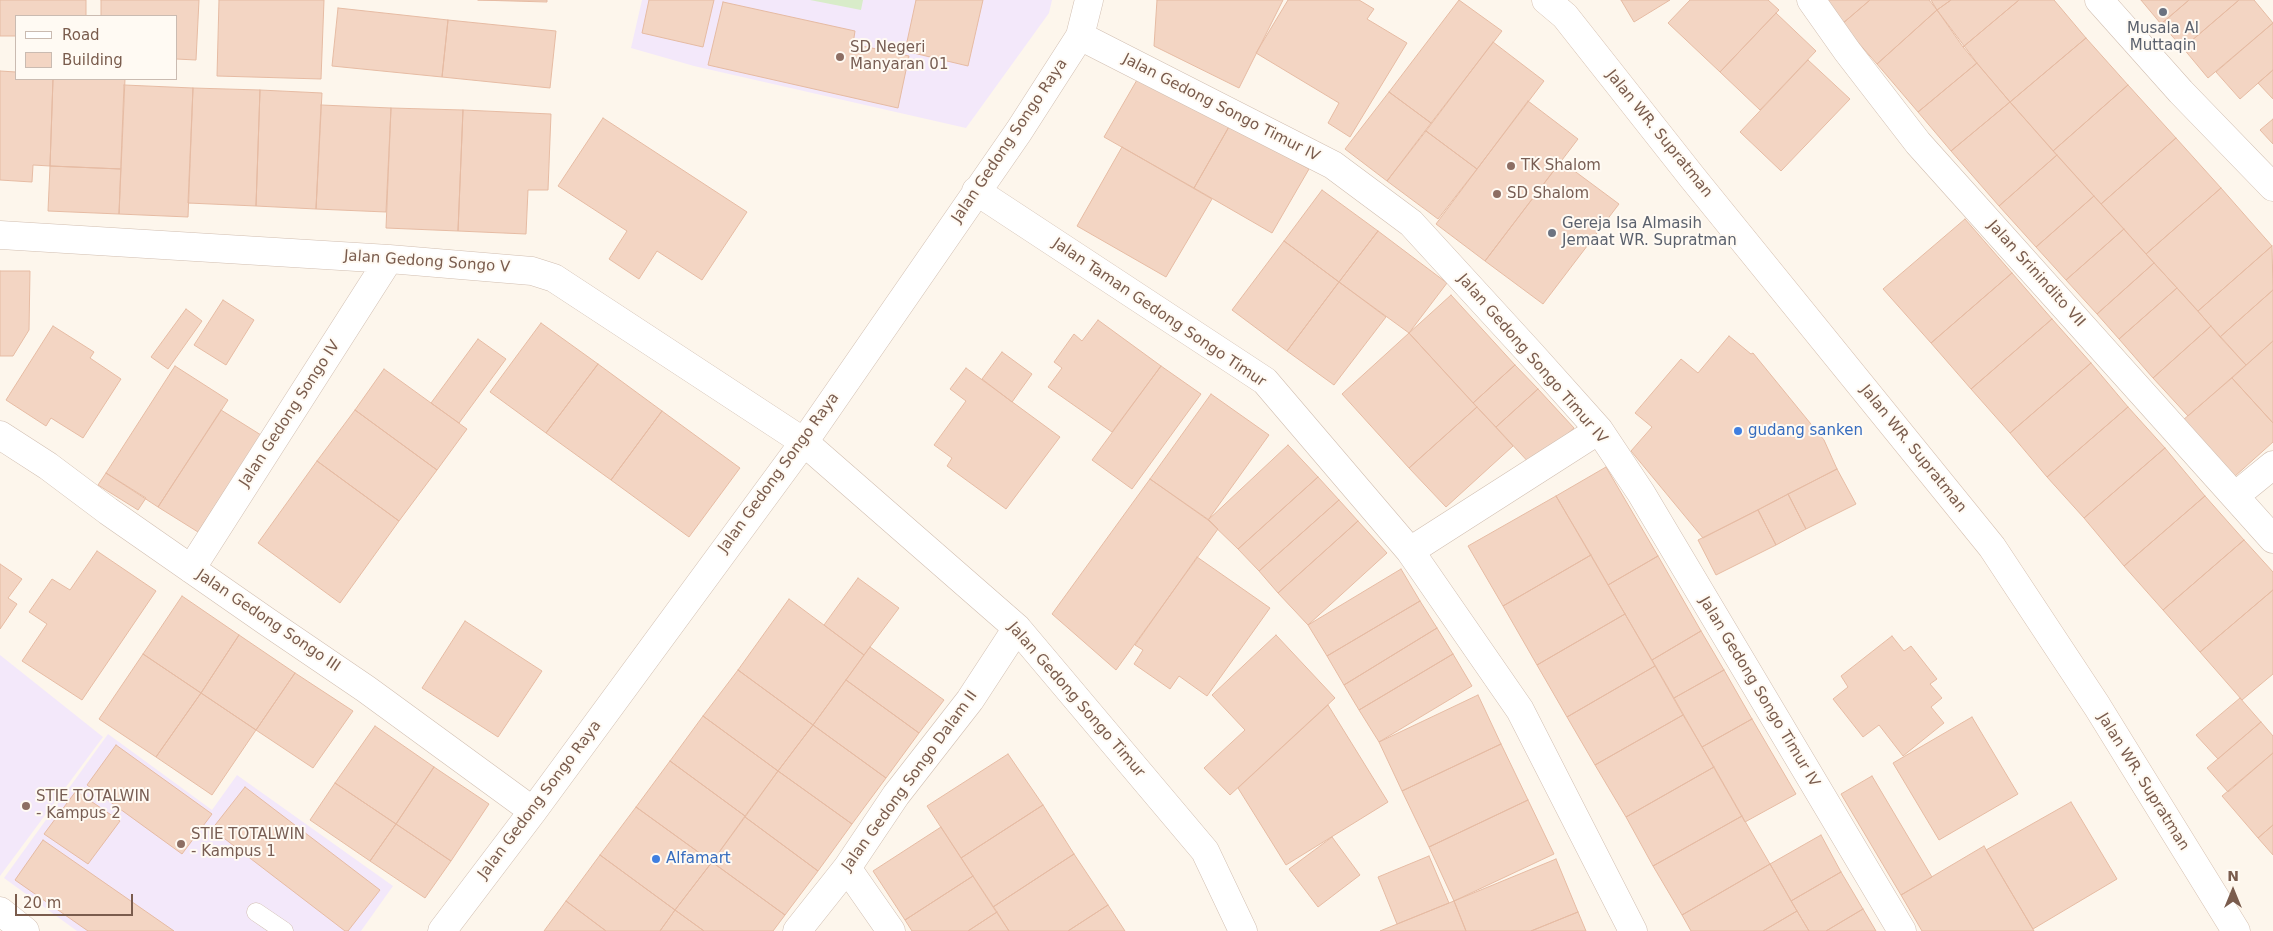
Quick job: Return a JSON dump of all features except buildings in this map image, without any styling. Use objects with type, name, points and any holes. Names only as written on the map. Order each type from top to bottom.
[{"type":"street","name":"Jalan Gedong Songo Raya","points":[[442,931],[534,811],[804,442],[976,192],[1080,36],[1089,0]]},
{"type":"street","name":"Jalan WR. Supratman","points":[[1546,0],[1565,16],[1692,177],[1992,547],[2096,706],[2236,931]]},
{"type":"street","name":"Jalan Srinindito VII","points":[[1811,0],[1847,52],[1918,143],[2273,539]]},
{"type":"street","points":[[2099,0],[2181,92],[2273,187]]},
{"type":"street","name":"Jalan Gedong Songo Timur IV","points":[[1080,36],[1333,165],[1410,223],[1599,430],[1641,493],[1902,931]]},
{"type":"street","name":"Jalan Taman Gedong Songo Timur","points":[[976,192],[1265,381],[1410,551],[1520,710],[1633,931]]},
{"type":"street","name":"Jalan Gedong Songo V","points":[[0,235],[389,259],[532,271],[554,278],[804,442]]},
{"type":"street","name":"Jalan Gedong Songo IV","points":[[191,569],[389,259]]},
{"type":"street","points":[[1410,551],[1599,430]]},
{"type":"street","name":"Jalan Gedong Songo III","points":[[0,435],[48,466],[191,569],[366,689],[534,811]]},
{"type":"street","name":"Jalan Gedong Songo Timur","points":[[804,442],[1017,628],[1205,852],[1243,931]]},
{"type":"street","points":[[2234,496],[2273,465]]},
{"type":"street","name":"Jalan Gedong Songo Dalam II","points":[[797,931],[847,868],[896,795],[970,700],[1017,628]]},
{"type":"street","points":[[847,868],[891,931]]},
{"type":"street","points":[[0,911],[25,931]]},
{"type":"lane","points":[[256,912],[284,931]]},
{"type":"shaded area","name":"SD Negeri Manyaran 01","points":[[642,0],[1052,0],[1049,13],[966,128],[694,66],[631,48]]},
{"type":"shaded area","name":"STIE TOTALWIN - Kampus 2","points":[[0,655],[103,737],[0,876]]},
{"type":"shaded area","name":"STIE TOTALWIN - Kampus 1","points":[[108,734],[212,810],[237,775],[393,886],[361,931],[77,931],[4,878]]},
{"type":"green space","points":[[810,0],[863,0],[861,10]]},
{"type":"place","name":"Musala Al Muttaqin","points":[[2163,12]]},
{"type":"place","name":"SD Negeri Manyaran 01","points":[[840,57]]},
{"type":"place","name":"TK Shalom","points":[[1511,166]]},
{"type":"place","name":"SD Shalom","points":[[1497,194]]},
{"type":"place","name":"Gereja Isa Almasih Jemaat WR. Supratman","points":[[1552,233]]},
{"type":"place","name":"gudang sanken","points":[[1738,431]]},
{"type":"place","name":"STIE TOTALWIN - Kampus 2","points":[[26,806]]},
{"type":"place","name":"STIE TOTALWIN - Kampus 1","points":[[181,844]]},
{"type":"place","name":"Alfamart","points":[[656,859]]}]
